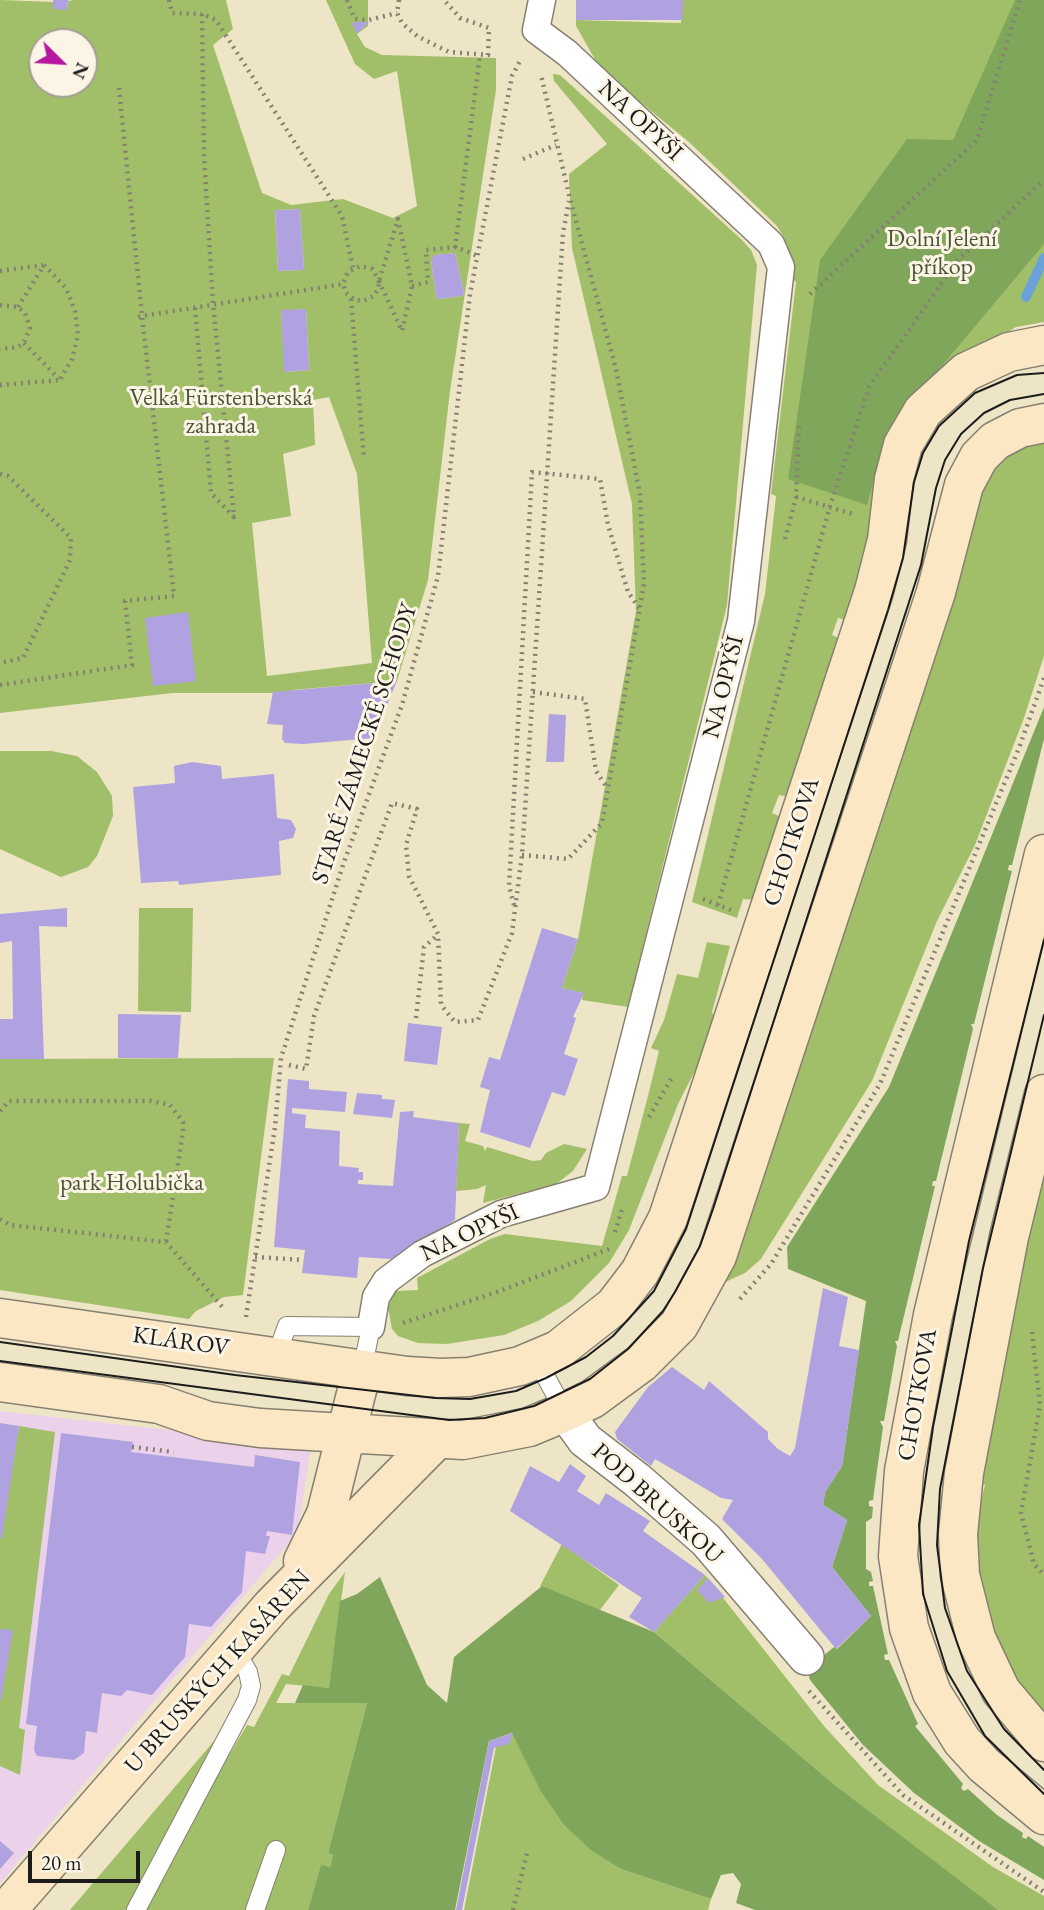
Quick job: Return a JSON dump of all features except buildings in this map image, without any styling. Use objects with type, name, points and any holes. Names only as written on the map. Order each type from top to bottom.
[{"type":"main road","name":"CHOTKOVA","points":[[536,1359],[578,1337],[614,1306],[640,1272],[668,1218],[874,591],[887,540],[894,479],[904,445],[923,411],[966,372],[1009,352],[1044,345]]},
{"type":"main road","points":[[0,1382],[159,1404],[208,1421],[260,1428],[436,1440],[501,1434],[565,1412],[616,1382],[662,1344],[679,1325],[717,1256],[936,592],[964,485],[979,457],[995,441],[1020,428],[1044,423]]},
{"type":"main road","name":"CHOTKOVA","points":[[1044,854],[933,1315],[904,1471],[898,1543],[902,1594],[909,1628],[932,1693],[962,1741],[984,1765],[1044,1815]]},
{"type":"main road","points":[[1044,1094],[1006,1251],[962,1481],[958,1534],[962,1587],[976,1638],[1001,1691],[1044,1742]]},
{"type":"main road","name":"KLÁROV","points":[[0,1318],[362,1370]]},
{"type":"main road","points":[[272,1606],[307,1553],[326,1514],[337,1480],[345,1432],[362,1370],[407,1376],[469,1377],[497,1373],[536,1359]]},
{"type":"main road","name":"U BRUSKÝCH KASÁREN","points":[[7,1910],[272,1606],[436,1440]]},
{"type":"street","points":[[536,30],[542,0]]},
{"type":"street","name":"NA OPYŠI","points":[[371,1327],[376,1297],[386,1281],[422,1254],[501,1214],[596,1187],[741,621],[781,267],[771,244],[567,53],[536,30]]},
{"type":"street","name":"POD BRUSKOU","points":[[565,1412],[585,1440],[637,1480],[706,1540],[804,1669]]},
{"type":"lane","points":[[276,1357],[287,1326],[371,1327]]},
{"type":"lane","name":"NA OPYŠI","points":[[362,1370],[371,1327]]},
{"type":"lane","name":"POD BRUSKOU","points":[[536,1359],[565,1412]]},
{"type":"lane","points":[[136,1910],[224,1749],[247,1700],[251,1686],[248,1672],[235,1650]]},
{"type":"lane","points":[[255,1910],[276,1850]]},
{"type":"path","points":[[169,0],[172,13],[202,14],[216,20],[342,216],[353,268]]},
{"type":"path","points":[[347,0],[355,19],[369,20],[397,13]]},
{"type":"path","points":[[399,0],[397,13],[402,23],[417,36],[460,55],[488,54],[489,29],[460,18],[444,0]]},
{"type":"path","points":[[777,299],[803,300],[976,140],[1020,0]]},
{"type":"path","points":[[195,308],[211,493],[234,517],[213,303],[204,156],[202,14]]},
{"type":"path","points":[[522,855],[568,859],[602,823],[644,584],[640,495],[616,369],[556,145],[541,77],[536,30]]},
{"type":"path","name":"STARÉ ZÁMECKÉ SCHODY","points":[[246,1319],[275,1127],[281,1058],[344,862],[402,705],[438,576],[458,387],[478,256],[512,76],[536,30]]},
{"type":"path","points":[[455,248],[480,55]]},
{"type":"path","points":[[0,685],[132,666],[125,601],[174,596],[119,88]]},
{"type":"path","points":[[523,159],[556,145]]},
{"type":"path","points":[[718,905],[830,506],[869,387],[957,261],[1044,180]]},
{"type":"path","points":[[289,1065],[306,1069],[314,1016],[392,803],[416,808],[406,845],[409,876],[438,934],[441,1005],[455,1021],[478,1020],[512,933],[522,855],[563,233],[570,199]]},
{"type":"path","points":[[351,299],[363,302],[374,296],[379,281],[398,219],[412,286],[402,331],[379,281],[370,268],[353,268],[346,275],[343,284],[351,299],[364,459]]},
{"type":"path","points":[[412,286],[428,282],[426,250],[455,248],[478,256]]},
{"type":"path","points":[[0,271],[44,265]]},
{"type":"path","points":[[19,307],[44,265]]},
{"type":"path","points":[[44,265],[66,288],[75,311],[78,335],[72,359],[60,380]]},
{"type":"path","points":[[135,318],[213,303],[343,284]]},
{"type":"path","points":[[0,305],[19,307],[25,313],[30,328],[24,342],[11,349],[0,349]]},
{"type":"path","points":[[24,342],[60,380]]},
{"type":"path","points":[[0,385],[60,380]]},
{"type":"path","points":[[514,908],[509,886],[532,472],[600,479],[608,524],[628,592],[639,609]]},
{"type":"path","points":[[0,474],[8,476],[71,538],[70,560],[23,658],[0,663]]},
{"type":"path","points":[[796,497],[861,516]]},
{"type":"path","points":[[771,1264],[880,1084],[1014,761],[1044,678]]},
{"type":"path","points":[[533,692],[585,699],[596,771],[608,790]]},
{"type":"path","points":[[695,896],[736,912]]},
{"type":"path","points":[[416,1018],[424,947],[438,934]]},
{"type":"path","points":[[0,1111],[9,1101],[151,1101],[170,1105],[183,1122],[183,1131],[166,1242]]},
{"type":"path","points":[[0,1219],[10,1225],[166,1242],[226,1312]]},
{"type":"path","points":[[255,1257],[304,1260]]},
{"type":"path","points":[[1032,1330],[1042,1403],[1021,1513],[1034,1564],[1044,1575]]},
{"type":"path","points":[[804,1669],[903,1795],[1044,1892]]},
{"type":"path","points":[[513,1910],[527,1853]]},
{"type":"shaded area","points":[[0,1411],[311,1446],[298,1532],[0,1883]]},
{"type":"green space","name":"Velká Fürstenberská zahrada","points":[[0,0],[53,2],[67,10],[68,1],[74,0],[226,0],[233,29],[213,45],[262,193],[291,205],[343,199],[393,218],[417,206],[397,71],[374,79],[355,64],[326,0],[368,0],[368,26],[357,34],[365,47],[382,55],[496,58],[496,90],[450,391],[428,580],[397,681],[292,690],[292,693],[172,693],[0,713]],"holes":[[[300,209],[304,270],[278,271],[275,210]],[[455,253],[464,292],[462,296],[439,299],[436,297],[431,260],[435,255]],[[306,309],[309,370],[285,372],[281,311]],[[329,397],[357,474],[372,663],[267,676],[252,523],[291,516],[283,454],[315,445],[313,400]]]},
{"type":"green space","points":[[682,0],[1044,0],[1044,322],[1016,327],[937,377],[849,621],[838,618],[832,635],[843,640],[790,797],[779,795],[772,813],[783,818],[756,900],[743,899],[737,918],[692,902],[765,594],[776,496],[771,494],[796,282],[792,278],[784,237],[776,225],[689,142],[601,70],[576,26],[576,20],[681,23]]},
{"type":"green space","name":"Dolní Jelení příkop","points":[[1015,0],[1044,0],[1044,244],[888,430],[867,505],[788,479],[820,260],[907,139],[953,140]]},
{"type":"green space","points":[[553,74],[560,75],[741,239],[751,250],[757,265],[727,605],[628,1007],[582,1000],[583,993],[562,988],[578,939],[636,611],[632,504],[572,248],[569,174],[607,144],[554,81]]},
{"type":"green space","points":[[1044,435],[1044,656],[1024,718],[975,845],[937,921],[872,1081],[761,1259],[745,1273],[721,1284],[939,602],[996,458]]},
{"type":"green space","points":[[1044,707],[1044,739],[1012,865],[1009,865],[1008,870],[1012,871],[974,1024],[971,1024],[973,1029],[936,1181],[933,1181],[932,1186],[935,1186],[898,1341],[895,1341],[897,1346],[884,1421],[880,1421],[883,1427],[873,1500],[869,1501],[869,1506],[873,1507],[872,1518],[866,1522],[866,1569],[871,1572],[873,1581],[869,1582],[869,1586],[873,1586],[888,1654],[884,1655],[885,1660],[889,1660],[918,1724],[915,1726],[963,1784],[961,1788],[964,1791],[968,1789],[997,1815],[1023,1833],[1022,1837],[1026,1839],[1028,1836],[1044,1847],[1044,1880],[979,1841],[914,1793],[863,1745],[810,1680],[808,1673],[811,1666],[834,1647],[837,1649],[871,1616],[832,1567],[847,1520],[823,1505],[825,1492],[842,1466],[866,1301],[788,1269],[787,1247],[889,1087]]},
{"type":"green space","points":[[0,751],[51,751],[77,756],[97,772],[112,796],[113,816],[97,856],[88,867],[61,877],[0,849]]},
{"type":"green space","points":[[139,908],[193,908],[191,1012],[138,1011]]},
{"type":"green space","points":[[707,942],[730,946],[712,1012],[718,1026],[678,1104],[629,1230],[609,1263],[571,1301],[538,1321],[504,1335],[447,1344],[418,1343],[398,1336],[392,1329],[388,1307],[395,1291],[418,1290],[417,1278],[490,1239],[505,1234],[602,1246],[622,1176],[627,1176],[649,1092],[659,1051],[651,1048],[664,1020],[677,974],[698,978]]},
{"type":"green space","name":"park Holubička","points":[[274,1058],[243,1295],[224,1297],[196,1311],[189,1319],[0,1290],[0,1059]]},
{"type":"green space","points":[[459,1123],[470,1124],[465,1141],[483,1146],[485,1151],[487,1147],[533,1161],[541,1160],[546,1153],[564,1144],[587,1149],[573,1171],[556,1184],[483,1203],[486,1185],[477,1189],[456,1191]]},
{"type":"green space","points":[[1044,1138],[1044,1728],[1001,1668],[967,1553],[985,1485],[975,1481]]},
{"type":"green space","points":[[19,1426],[55,1432],[19,1728],[25,1730],[20,1775],[0,1766],[0,1697],[12,1631],[0,1629],[0,1540]]},
{"type":"green space","points":[[562,1544],[619,1585],[600,1610],[540,1586]]},
{"type":"green space","points":[[345,1572],[329,1688],[286,1684],[276,1703],[367,1703],[328,1853],[333,1855],[330,1867],[321,1866],[308,1910],[70,1910],[214,1741],[231,1752],[247,1725],[254,1727],[282,1674],[289,1676],[329,1594]]},
{"type":"green space","points":[[705,1575],[824,1726],[878,1785],[993,1867],[1044,1896],[1044,1910],[998,1910],[983,1900],[835,1785],[654,1632]]},
{"type":"green space","points":[[380,1577],[427,1685],[447,1703],[454,1657],[542,1586],[654,1632],[835,1785],[998,1910],[755,1910],[736,1903],[741,1884],[733,1873],[721,1875],[711,1899],[621,1869],[591,1850],[563,1824],[541,1792],[512,1733],[489,1741],[455,1910],[308,1910],[321,1865],[330,1867],[333,1855],[328,1853],[367,1703],[295,1703],[303,1685],[329,1688],[340,1601],[357,1594]]},
{"type":"green space","points":[[513,1733],[541,1792],[563,1824],[621,1869],[711,1899],[708,1910],[464,1910],[496,1747]]},
{"type":"waterway","points":[[1026,297],[1044,258]]},
{"type":"tram line","points":[[0,1342],[235,1375],[435,1398],[470,1399],[516,1391],[546,1378],[586,1357],[613,1336],[654,1291],[686,1229],[888,610],[903,558],[914,482],[923,453],[939,426],[975,393],[1017,375],[1044,373]]},
{"type":"tram line","points":[[0,1361],[449,1420],[485,1418],[534,1406],[590,1379],[628,1349],[663,1311],[700,1246],[921,565],[936,488],[945,460],[961,434],[984,413],[1010,400],[1044,394]]},
{"type":"tram line","points":[[1044,940],[969,1241],[933,1427],[919,1525],[923,1594],[947,1671],[985,1736],[1044,1794]]},
{"type":"tram line","points":[[1044,1015],[983,1268],[940,1489],[937,1545],[945,1608],[967,1671],[1004,1729],[1044,1770]]}]
